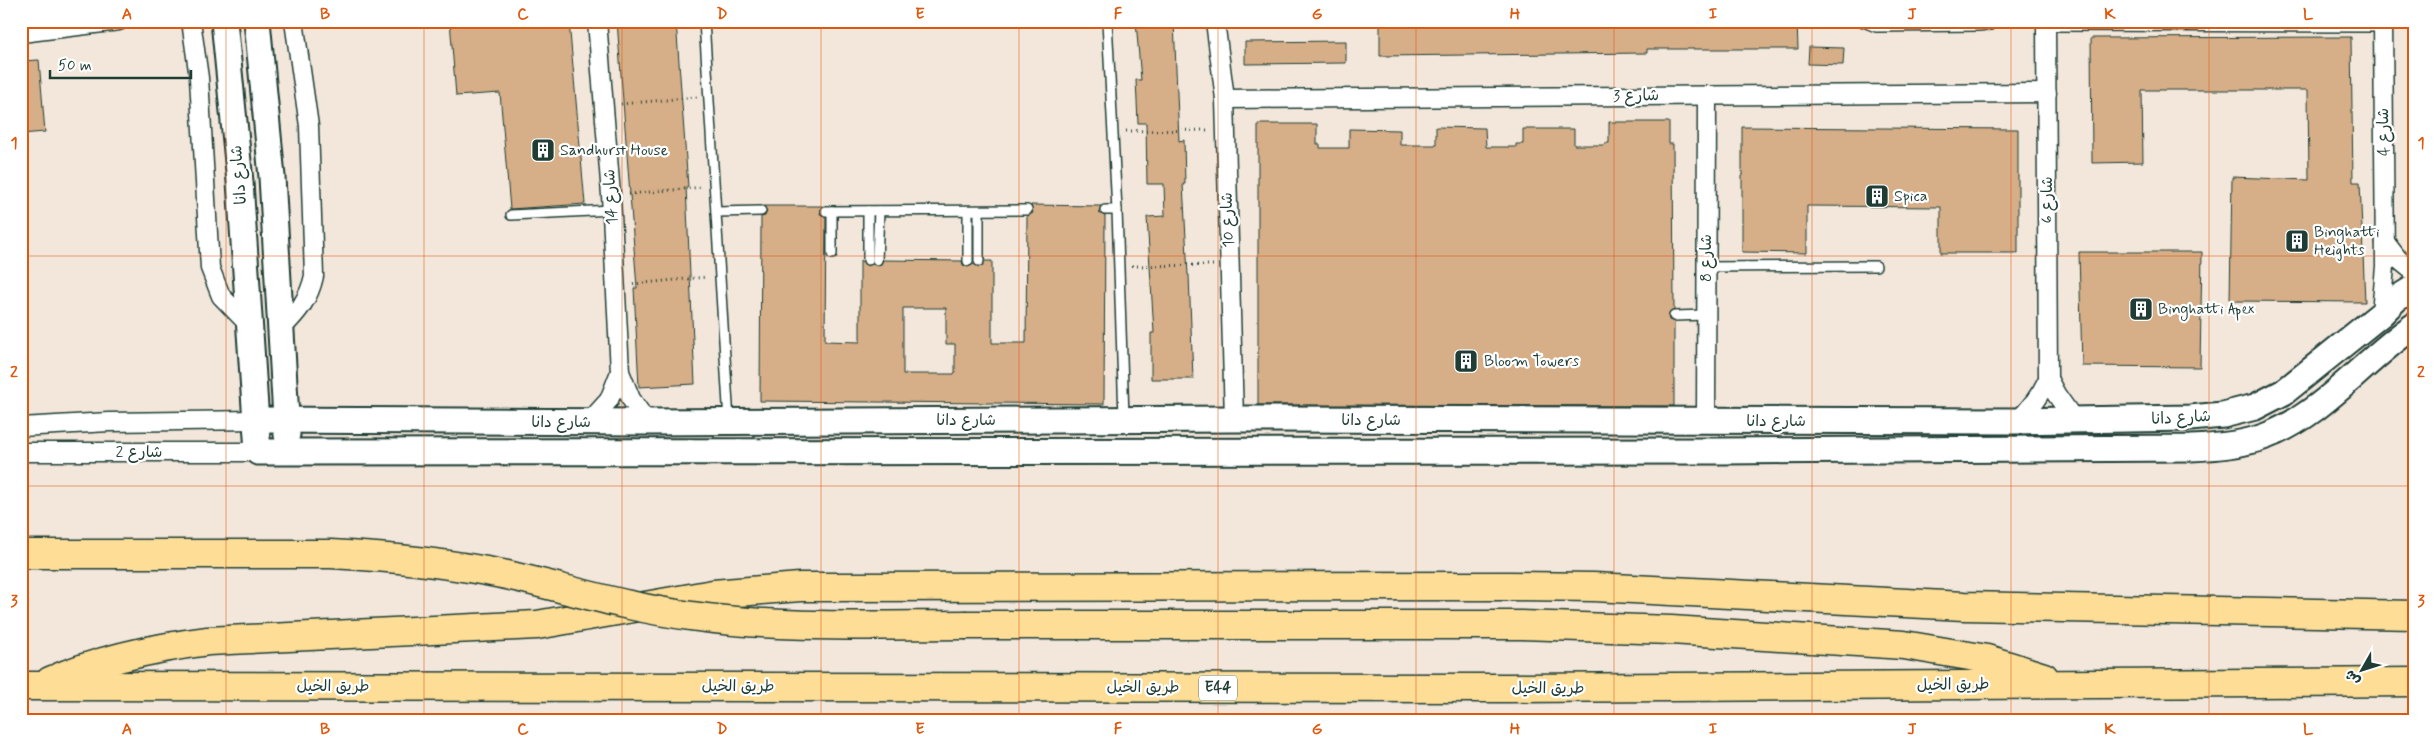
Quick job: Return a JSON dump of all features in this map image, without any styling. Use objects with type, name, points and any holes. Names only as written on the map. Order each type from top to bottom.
[{"type":"highway","points":[[21,554],[331,554],[375,556],[464,567],[516,577],[603,600],[691,616],[790,624],[1522,625],[1746,633],[1862,641],[1946,650],[2003,664],[2067,684]]},
{"type":"highway","points":[[30,686],[105,660],[174,645],[208,641],[530,626],[696,596],[800,587],[1509,586],[1604,588],[1964,606],[2414,615]]},
{"type":"highway","name":"طريق الخيل","points":[[30,686],[1510,688],[2414,682]]},
{"type":"street","points":[[21,34],[119,21]]},
{"type":"street","points":[[191,21],[199,78],[210,268],[222,296],[251,328]]},
{"type":"street","name":"شارع دانا","points":[[224,21],[240,182],[258,452],[1708,451],[2191,448],[2229,446],[2266,436],[2301,419],[2414,326]]},
{"type":"street","name":"شارع دانا","points":[[257,21],[272,177],[288,452]]},
{"type":"street","points":[[282,328],[304,304],[311,291],[314,276],[309,126],[294,21]]},
{"type":"street","name":"شارع 14","points":[[597,21],[605,106],[620,372],[631,399],[647,422]]},
{"type":"street","name":"شارع 10","points":[[1214,21],[1225,99],[1232,419]]},
{"type":"street","name":"شارع 6","points":[[2017,421],[2041,395],[2048,378],[2046,24]]},
{"type":"street","name":"شارع 4","points":[[2381,314],[2385,242],[2383,24]]},
{"type":"street","name":"شارع 3","points":[[1225,99],[2047,93]]},
{"type":"street","name":"شارع 8","points":[[1707,95],[1707,421]]},
{"type":"street","points":[[2385,242],[2398,258],[2414,272]]},
{"type":"street","name":"شارع دانا","points":[[256,420],[589,422],[1232,419],[2075,421],[2190,418],[2223,415],[2254,407],[2284,392],[2381,314],[2396,299],[2414,288]]},
{"type":"street","name":"شارع 14","points":[[589,422],[609,400],[620,372]]},
{"type":"street","name":"شارع 6","points":[[2048,378],[2056,394],[2075,421]]},
{"type":"street","points":[[1232,419],[1255,429],[1256,436],[1248,448],[1229,451],[1207,442],[1205,436],[1206,428],[1232,419]]},
{"type":"street","name":"شارع 2","points":[[25,424],[256,420]]},
{"type":"street","points":[[1707,421],[1730,430],[1732,436],[1726,448],[1708,451],[1691,447],[1686,436],[1688,429],[1707,421]]},
{"type":"street","name":"شارع 2","points":[[21,452],[258,452]]},
{"type":"lane","points":[[704,21],[729,421]]},
{"type":"lane","points":[[1107,21],[1117,210],[1124,420]]},
{"type":"lane","points":[[1861,21],[1876,27],[1978,26],[1990,25],[1996,21]]},
{"type":"lane","points":[[2046,24],[2383,24]]},
{"type":"lane","points":[[511,215],[611,203]]},
{"type":"lane","points":[[832,254],[829,211],[1027,210]]},
{"type":"lane","points":[[1105,210],[1117,210]]},
{"type":"lane","points":[[868,211],[873,260],[879,211]]},
{"type":"lane","points":[[968,211],[968,261]]},
{"type":"lane","points":[[978,211],[978,261]]},
{"type":"lane","points":[[716,212],[761,212]]},
{"type":"lane","points":[[1706,267],[1876,266]]},
{"type":"lane","points":[[1674,316],[1706,315]]},
{"type":"path","points":[[605,106],[709,96]]},
{"type":"path","points":[[1113,131],[1225,130]]},
{"type":"path","points":[[611,203],[715,186]]},
{"type":"path","points":[[1119,266],[1229,265]]},
{"type":"path","points":[[616,285],[720,276]]},
{"type":"building","name":"Sandhurst House","points":[[450,21],[569,21],[585,204],[510,209],[500,93],[456,96]]},
{"type":"building","points":[[617,21],[676,21],[688,187],[686,187],[695,384],[639,387],[634,288],[637,288]]},
{"type":"building","points":[[1174,21],[1179,141],[1184,140],[1185,184],[1183,184],[1193,379],[1151,379],[1151,333],[1154,333],[1147,217],[1165,216],[1164,184],[1147,184],[1146,123],[1138,123],[1136,80],[1141,80],[1136,22]]},
{"type":"building","points":[[1380,21],[1797,21],[1798,49],[1647,49],[1647,53],[1380,56]]},
{"type":"building","points":[[2351,37],[2353,182],[2360,182],[2365,302],[2230,301],[2232,177],[2309,180],[2308,90],[2142,90],[2143,162],[2092,163],[2091,38]]},
{"type":"building","points":[[1346,41],[1346,63],[1245,64],[1245,42]]},
{"type":"building","points":[[1809,47],[1844,48],[1843,65],[1808,64]]},
{"type":"building","points":[[39,60],[45,132],[21,134],[21,61]]},
{"type":"building","points":[[1609,122],[1669,122],[1669,144],[1673,144],[1674,310],[1668,316],[1669,320],[1674,322],[1674,406],[1258,405],[1258,124],[1317,124],[1317,144],[1320,144],[1320,148],[1349,148],[1349,129],[1400,130],[1400,145],[1436,145],[1436,127],[1485,128],[1486,147],[1516,147],[1516,144],[1523,144],[1523,129],[1574,129],[1574,145],[1605,145],[1605,143],[1609,143]]},
{"type":"building","name":"Spica","points":[[1742,127],[2018,129],[2018,253],[1941,253],[1941,207],[1807,206],[1807,253],[1742,252]]},
{"type":"building","points":[[1031,205],[1101,206],[1099,213],[1105,216],[1104,404],[760,401],[761,217],[765,216],[767,211],[764,206],[822,206],[820,214],[826,217],[825,341],[860,342],[860,260],[868,266],[872,264],[879,266],[883,260],[962,261],[963,265],[968,267],[974,264],[979,267],[985,261],[992,261],[992,343],[1026,343],[1027,216],[1033,213]],"holes":[[[903,308],[946,308],[946,344],[955,344],[955,374],[903,374]]]},
{"type":"building","name":"Binghatti Apex","points":[[2079,252],[2202,252],[2200,367],[2082,366]]},
{"type":"place","name":"Sandhurst House","points":[[543,150]]},
{"type":"place","name":"Spica","points":[[1877,196]]},
{"type":"place","name":"Binghatti Heights","points":[[2297,241]]},
{"type":"place","name":"Binghatti Apex","points":[[2141,309]]},
{"type":"place","name":"Bloom Towers","points":[[1466,361]]}]
